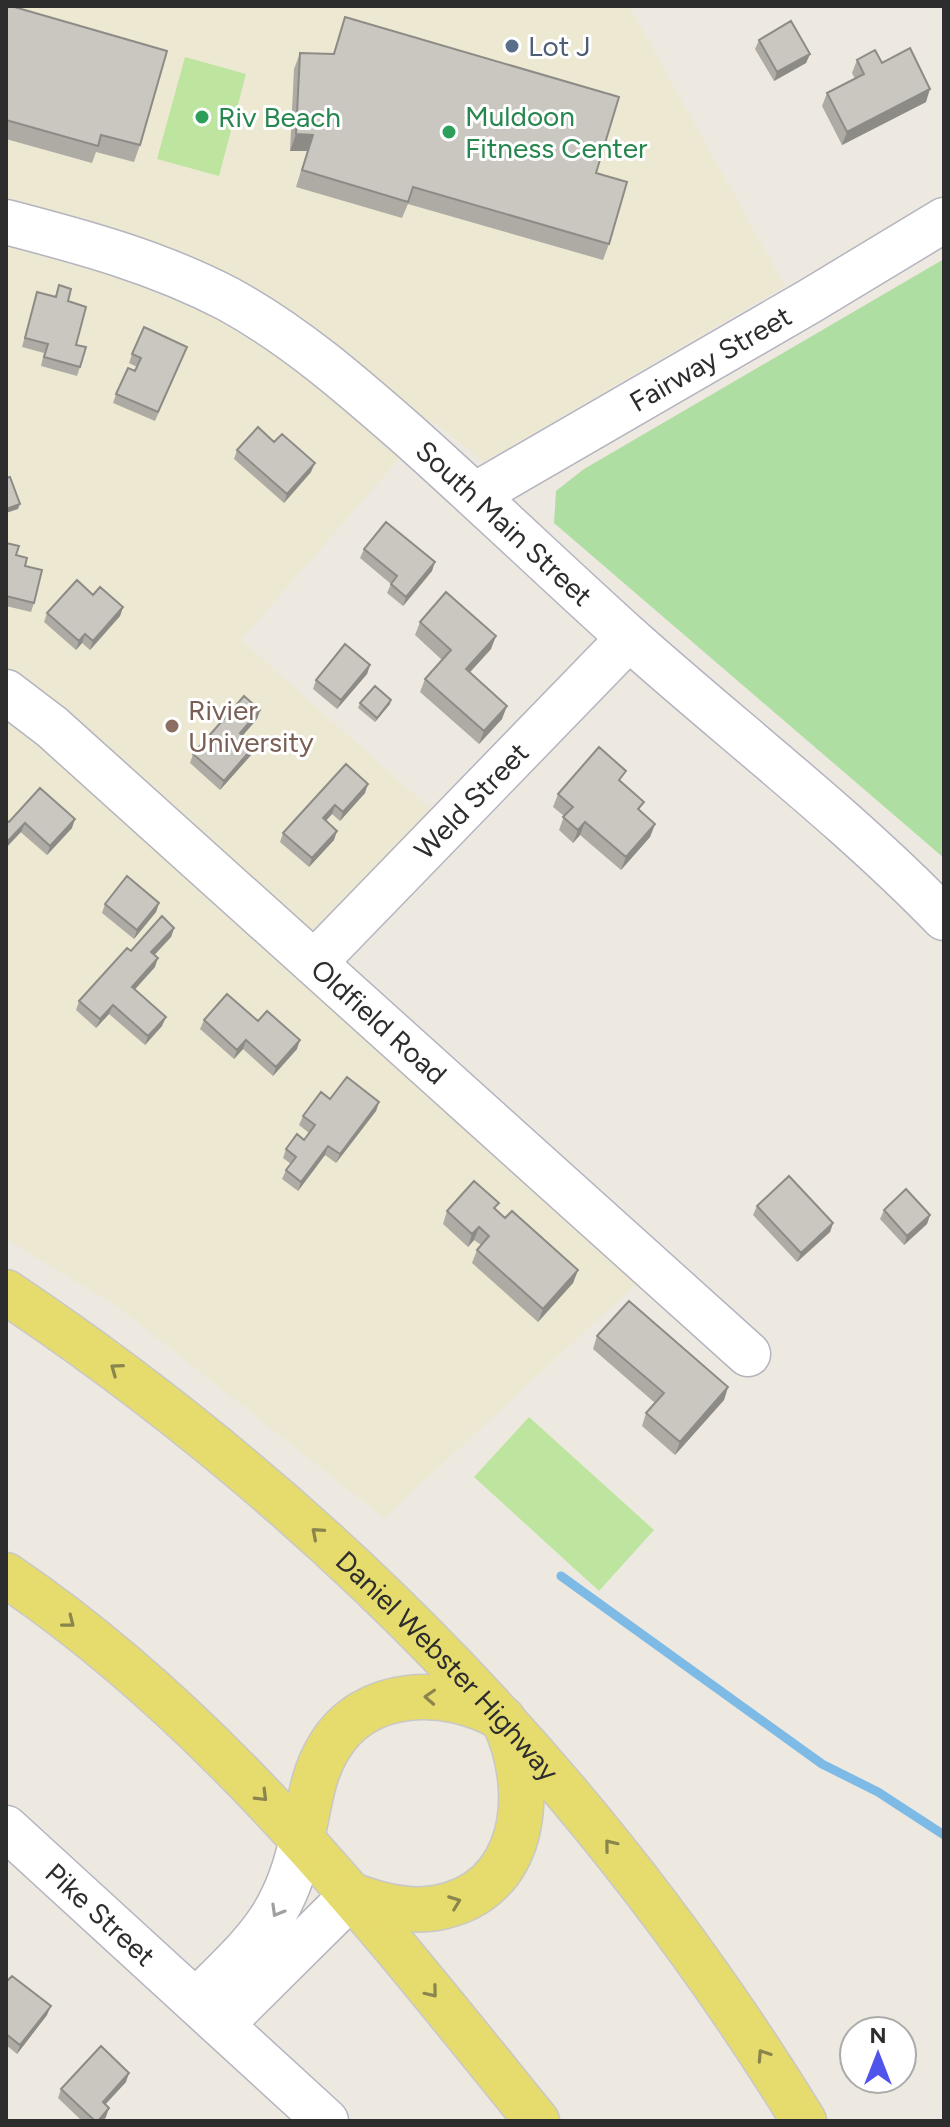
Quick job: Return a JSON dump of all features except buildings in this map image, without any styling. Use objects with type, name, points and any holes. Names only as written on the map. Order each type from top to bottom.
[{"type":"main road","name":"Daniel Webster Highway","points":[[6,1292],[149,1393],[248,1473],[370,1581],[503,1719],[662,1912],[734,2013],[804,2121]]},
{"type":"main road","points":[[6,1575],[109,1654],[234,1768],[352,1895],[537,2121]]},
{"type":"main road","points":[[302,1838],[320,1764],[339,1732],[367,1710],[399,1698],[431,1696],[466,1702],[503,1719],[517,1755],[522,1806],[517,1838],[492,1878],[466,1898],[437,1908],[419,1910],[387,1906],[352,1895]]},
{"type":"street","name":"Fairway Street","points":[[475,495],[944,220]]},
{"type":"street","name":"South Main Street","points":[[6,222],[113,250],[155,265],[229,300],[291,339],[349,383],[629,638],[858,837],[944,918]]},
{"type":"street","name":"Weld Street","points":[[314,963],[629,638]]},
{"type":"street","name":"Oldfield Road","points":[[6,692],[52,727],[748,1354]]},
{"type":"street","name":"Pike Street","points":[[6,1828],[326,2121]]},
{"type":"street","points":[[209,2013],[275,1915],[293,1874],[302,1838]]},
{"type":"street","points":[[209,2013],[352,1895]]},
{"type":"shaded area","name":"Rivier University","points":[[6,6],[629,6],[785,286],[484,462],[432,421],[241,640],[434,812],[287,970],[638,1282],[384,1518],[118,1307],[6,1239]]},
{"type":"green space","name":"Riv Beach","points":[[185,57],[246,74],[219,176],[157,159]]},
{"type":"green space","points":[[944,259],[944,858],[554,523],[556,491],[584,469]]},
{"type":"green space","points":[[529,1417],[654,1530],[599,1591],[474,1477]]},
{"type":"waterway","points":[[561,1576],[822,1764],[878,1792],[944,1835]]},
{"type":"place","name":"Lot J","points":[[512,46]]},
{"type":"place","name":"Riv Beach","points":[[202,117]]},
{"type":"place","name":"Muldoon Fitness Center","points":[[449,132]]},
{"type":"place","name":"Rivier University","points":[[172,726]]}]
